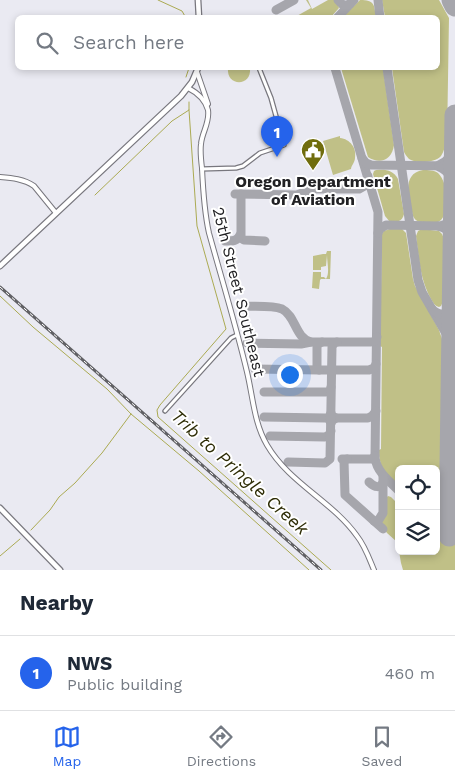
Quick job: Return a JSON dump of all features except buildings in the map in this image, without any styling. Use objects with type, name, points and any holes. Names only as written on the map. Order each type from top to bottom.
[{"type":"main road","points":[[198,0],[199,15]]},
{"type":"main road","points":[[0,266],[160,116],[188,88],[197,72]]},
{"type":"main road","points":[[0,508],[60,570]]},
{"type":"street","points":[[202,170],[243,166],[260,153],[284,145],[271,98],[260,70]]},
{"type":"street","points":[[197,72],[208,102],[208,111]]},
{"type":"street","points":[[188,88],[202,98],[208,111]]},
{"type":"street","name":"25th Street Southeast","points":[[208,111],[208,120],[201,143],[205,215],[251,387],[257,423],[269,449],[277,460],[351,528],[363,544],[374,570]]},
{"type":"street","points":[[0,177],[13,178],[34,186],[56,213]]},
{"type":"street","points":[[165,411],[233,336],[237,335]]},
{"type":"green space","points":[[306,0],[308,0],[312,9],[328,0],[336,0],[339,8],[333,15],[299,15],[311,8]]},
{"type":"green space","points":[[360,0],[371,2],[376,15],[345,15]]},
{"type":"green space","points":[[382,0],[439,0],[449,18],[447,140],[441,156],[434,160],[425,162],[412,161],[404,152],[392,70],[440,70],[440,15],[385,15]]},
{"type":"green space","points":[[228,70],[250,70],[247,79],[239,82],[231,79]]},
{"type":"green space","points":[[342,70],[383,70],[394,145],[391,154],[385,160],[377,161],[368,157]]},
{"type":"green space","points":[[340,136],[340,138],[347,140],[352,145],[355,151],[355,159],[351,169],[333,175],[323,141]]},
{"type":"green space","points":[[376,170],[389,171],[398,179],[404,214],[399,221],[390,222],[385,216],[373,174]]},
{"type":"green space","points":[[431,170],[438,173],[446,189],[446,210],[444,216],[438,222],[419,222],[413,216],[408,188],[409,182],[416,172]]},
{"type":"green space","points":[[402,229],[406,233],[415,286],[439,330],[445,348],[442,517],[440,522],[440,465],[395,465],[395,482],[384,470],[380,462],[382,347],[380,346],[382,234],[384,231]]},
{"type":"green space","points":[[422,229],[439,231],[446,244],[445,297],[439,307],[436,306],[427,291],[420,269],[416,236],[418,231]]},
{"type":"green space","points":[[327,251],[331,251],[330,279],[326,279],[328,271],[327,255],[326,266],[321,267],[321,270],[313,270],[313,256],[326,254]]},
{"type":"green space","points":[[313,272],[321,272],[321,277],[326,279],[320,280],[319,289],[312,288]]},
{"type":"green space","points":[[388,496],[395,501],[395,540],[380,523],[385,514],[385,499]]},
{"type":"green space","points":[[440,536],[455,536],[455,570],[403,570],[400,555],[440,555]]},
{"type":"waterway","name":"Trib to Pringle Creek","points":[[158,0],[182,11],[184,15]]},
{"type":"waterway","name":"Trib to Pringle Creek","points":[[186,77],[188,70]]},
{"type":"waterway","name":"Trib to Pringle Creek","points":[[95,195],[172,121],[189,110],[189,102]]},
{"type":"waterway","name":"Trib to Pringle Creek","points":[[189,110],[197,226],[226,329],[160,405],[157,410],[158,417],[331,570]]},
{"type":"waterway","name":"Trib to Pringle Creek","points":[[0,296],[309,570]]},
{"type":"waterway","name":"Trib to Pringle Creek","points":[[31,530],[50,510],[59,497],[75,483],[102,453],[131,414]]},
{"type":"waterway","name":"Trib to Pringle Creek","points":[[0,556],[20,539]]},
{"type":"taxiway","points":[[276,10],[294,0]]},
{"type":"taxiway","points":[[338,0],[343,5],[350,4]]},
{"type":"taxiway","points":[[340,15],[354,0]]},
{"type":"taxiway","points":[[378,0],[380,15]]},
{"type":"taxiway","points":[[336,70],[378,212],[375,458],[381,472],[395,487]]},
{"type":"taxiway","points":[[387,70],[418,280],[422,292],[455,349]]},
{"type":"taxiway","points":[[439,165],[450,157],[455,145]]},
{"type":"taxiway","points":[[362,158],[371,165],[455,166]]},
{"type":"taxiway","points":[[439,167],[450,176],[454,191]]},
{"type":"taxiway","points":[[235,194],[297,195],[312,189],[359,189],[366,185],[368,176]]},
{"type":"taxiway","points":[[241,194],[241,238],[244,240],[265,241]]},
{"type":"taxiway","points":[[378,233],[386,225],[440,226],[450,220],[454,210]]},
{"type":"taxiway","points":[[438,226],[449,232],[453,244]]},
{"type":"taxiway","points":[[225,241],[236,240],[240,235]]},
{"type":"taxiway","points":[[432,309],[439,314],[445,313],[450,309],[453,301]]},
{"type":"taxiway","points":[[242,306],[282,309],[287,312],[298,332],[311,342]]},
{"type":"taxiway","points":[[247,343],[371,342],[375,341],[377,337]]},
{"type":"taxiway","points":[[322,342],[317,347],[317,367],[319,370],[369,370],[374,368],[376,364]]},
{"type":"taxiway","points":[[288,462],[325,463],[330,459],[332,347],[337,342]]},
{"type":"taxiway","points":[[255,369],[319,370]]},
{"type":"taxiway","points":[[264,392],[326,392],[330,391],[331,387]]},
{"type":"taxiway","points":[[330,418],[368,418],[376,411]]},
{"type":"taxiway","points":[[264,417],[325,418],[329,417],[331,413],[336,418],[331,423],[329,419],[325,418]]},
{"type":"taxiway","points":[[270,436],[325,437],[331,431]]},
{"type":"taxiway","points":[[342,459],[372,459],[375,456]]},
{"type":"taxiway","points":[[347,459],[344,461],[345,495],[383,529]]},
{"type":"taxiway","points":[[374,521],[378,521],[383,513],[383,476]]},
{"type":"taxiway","points":[[369,482],[377,487],[384,480]]},
{"type":"taxiway","points":[[440,528],[443,528],[450,521],[455,528]]},
{"type":"runway","points":[[452,0],[455,6]]},
{"type":"runway","points":[[449,536],[455,115]]},
{"type":"railway","points":[[0,287],[321,570]]},
{"type":"place","name":"NWS","points":[[277,157]]},
{"type":"place","name":"Oregon Department of Aviation","points":[[313,171]]}]
